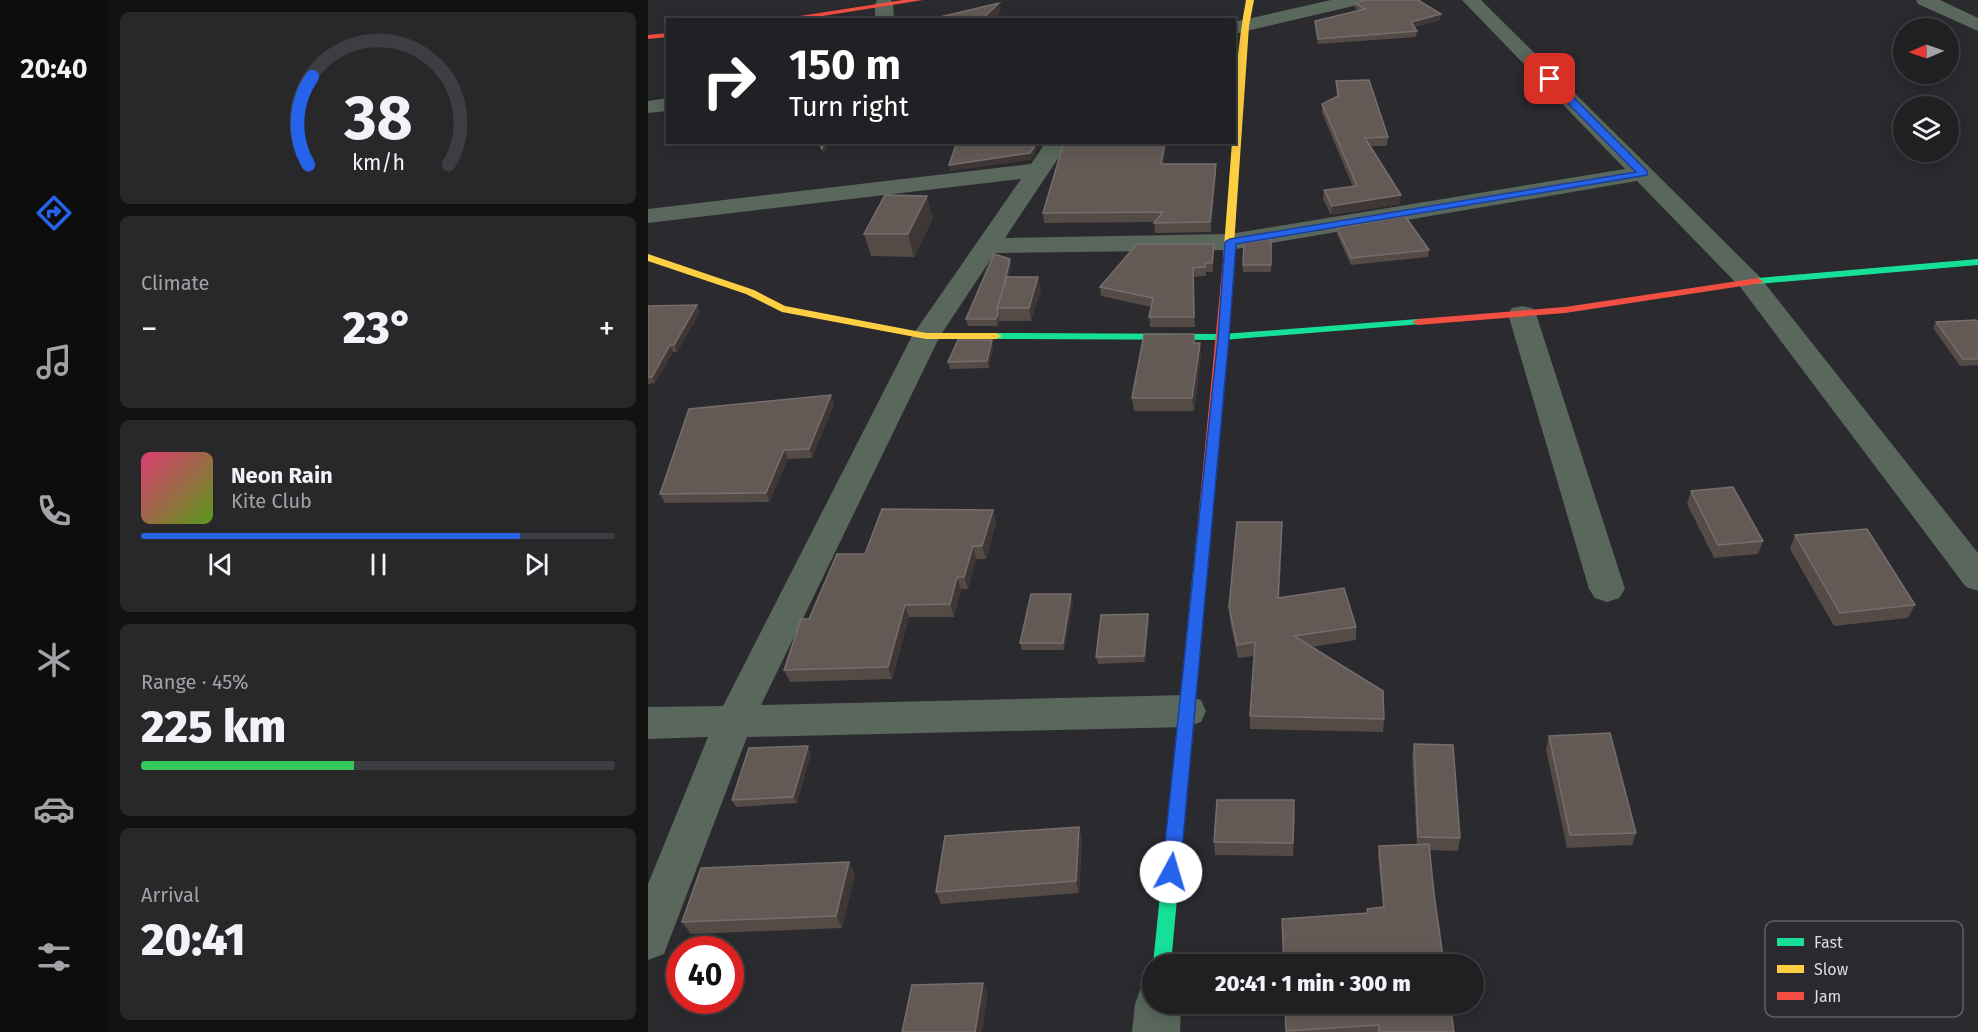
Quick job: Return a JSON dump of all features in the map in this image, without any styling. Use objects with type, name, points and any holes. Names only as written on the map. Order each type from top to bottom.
[{"type":"main road","points":[[804,18],[884,12],[919,0]]},
{"type":"main road","points":[[1236,113],[1240,27],[1250,0]]},
{"type":"main road","points":[[648,37],[666,35]]},
{"type":"main road","points":[[1163,954],[1223,337],[1235,144]]},
{"type":"main road","points":[[648,257],[750,291],[782,309],[926,336],[1223,337],[1565,310],[1750,282],[1978,262]]},
{"type":"street","points":[[1240,27],[1355,0]]},
{"type":"street","points":[[1471,0],[1750,282],[1978,578]]},
{"type":"street","points":[[1925,0],[1978,25]]},
{"type":"street","points":[[648,106],[666,104]]},
{"type":"street","points":[[648,939],[734,721],[926,336],[1057,144]]},
{"type":"street","points":[[648,216],[1040,170]]},
{"type":"street","points":[[987,246],[1230,242],[1643,173]]},
{"type":"street","points":[[1522,314],[1607,589]]},
{"type":"street","points":[[648,723],[1187,711]]},
{"type":"street","points":[[1156,1032],[1157,1014]]},
{"type":"building","points":[[1366,0],[1418,0],[1441,14],[1411,22],[1417,31],[1318,39],[1315,21],[1365,9],[1355,3]]},
{"type":"building","points":[[999,3],[983,18],[935,18]]},
{"type":"building","points":[[1369,80],[1388,137],[1365,138],[1401,195],[1332,206],[1324,190],[1357,186],[1322,104],[1338,96],[1339,98],[1336,81]]},
{"type":"building","points":[[956,144],[1035,144],[1030,153],[949,165]]},
{"type":"building","points":[[1063,144],[1165,144],[1161,164],[1216,164],[1210,222],[1154,223],[1163,212],[1043,213]]},
{"type":"building","points":[[885,195],[927,196],[908,234],[864,234]]},
{"type":"building","points":[[1405,216],[1429,250],[1351,258],[1337,228]]},
{"type":"building","points":[[1271,239],[1271,265],[1243,265],[1244,243]]},
{"type":"building","points":[[1137,244],[1214,244],[1212,263],[1205,263],[1205,267],[1193,268],[1194,317],[1149,317],[1153,298],[1100,287]]},
{"type":"building","points":[[994,254],[1010,259],[996,319],[966,319]]},
{"type":"building","points":[[1007,277],[1038,277],[1029,308],[997,308]]},
{"type":"building","points":[[697,305],[674,345],[670,345],[652,377],[648,377],[648,306]]},
{"type":"building","points":[[1976,320],[1978,323],[1978,359],[1963,359],[1936,322]]},
{"type":"building","points":[[1144,334],[1194,334],[1194,343],[1200,343],[1192,398],[1132,398]]},
{"type":"building","points":[[958,340],[992,340],[987,361],[948,362]]},
{"type":"building","points":[[831,395],[809,449],[784,450],[766,493],[660,494],[689,409]]},
{"type":"building","points":[[1733,487],[1763,541],[1718,545],[1691,491]]},
{"type":"building","points":[[882,509],[993,510],[982,546],[973,546],[964,577],[957,577],[950,604],[905,605],[888,667],[784,670],[801,619],[809,619],[837,554],[865,554]]},
{"type":"building","points":[[1237,522],[1282,522],[1278,598],[1344,588],[1356,627],[1294,636],[1383,691],[1384,719],[1250,716],[1255,642],[1237,645],[1229,607]]},
{"type":"building","points":[[1867,529],[1915,605],[1840,613],[1795,535]]},
{"type":"building","points":[[1031,594],[1071,594],[1063,643],[1020,643]]},
{"type":"building","points":[[1148,614],[1144,656],[1096,657],[1101,615]]},
{"type":"building","points":[[1610,733],[1636,833],[1570,835],[1549,736]]},
{"type":"building","points":[[1414,744],[1453,745],[1460,838],[1418,837]]},
{"type":"building","points":[[808,746],[793,797],[732,800],[749,748]]},
{"type":"building","points":[[1217,800],[1294,800],[1293,843],[1214,842]]},
{"type":"building","points":[[1079,827],[1076,881],[936,892],[945,836]]},
{"type":"building","points":[[1429,844],[1443,954],[1284,954],[1282,919],[1368,913],[1367,909],[1384,907],[1379,846]]},
{"type":"building","points":[[849,862],[836,916],[682,922],[701,868]]},
{"type":"building","points":[[983,983],[975,1032],[902,1032],[912,985]]},
{"type":"building","points":[[1285,1014],[1451,1014],[1454,1032],[1379,1032],[1379,1025],[1286,1031]]},
{"type":"traffic: fast","points":[[1758,281],[1978,262]]},
{"type":"traffic: fast","points":[[996,336],[1223,337],[1418,322]]},
{"type":"traffic: fast","points":[[1163,954],[1204,531]]},
{"type":"traffic: slow","points":[[1228,260],[1245,26],[1250,0]]},
{"type":"traffic: slow","points":[[648,257],[750,292],[782,309],[926,336],[996,336]]},
{"type":"traffic: jam","points":[[792,18],[919,0]]},
{"type":"traffic: jam","points":[[648,37],[666,35]]},
{"type":"traffic: jam","points":[[1204,531],[1228,260]]},
{"type":"traffic: jam","points":[[1418,322],[1565,310],[1758,281]]},
{"type":"route","points":[[1171,872],[1223,337],[1230,242],[1643,173],[1550,79]]}]
